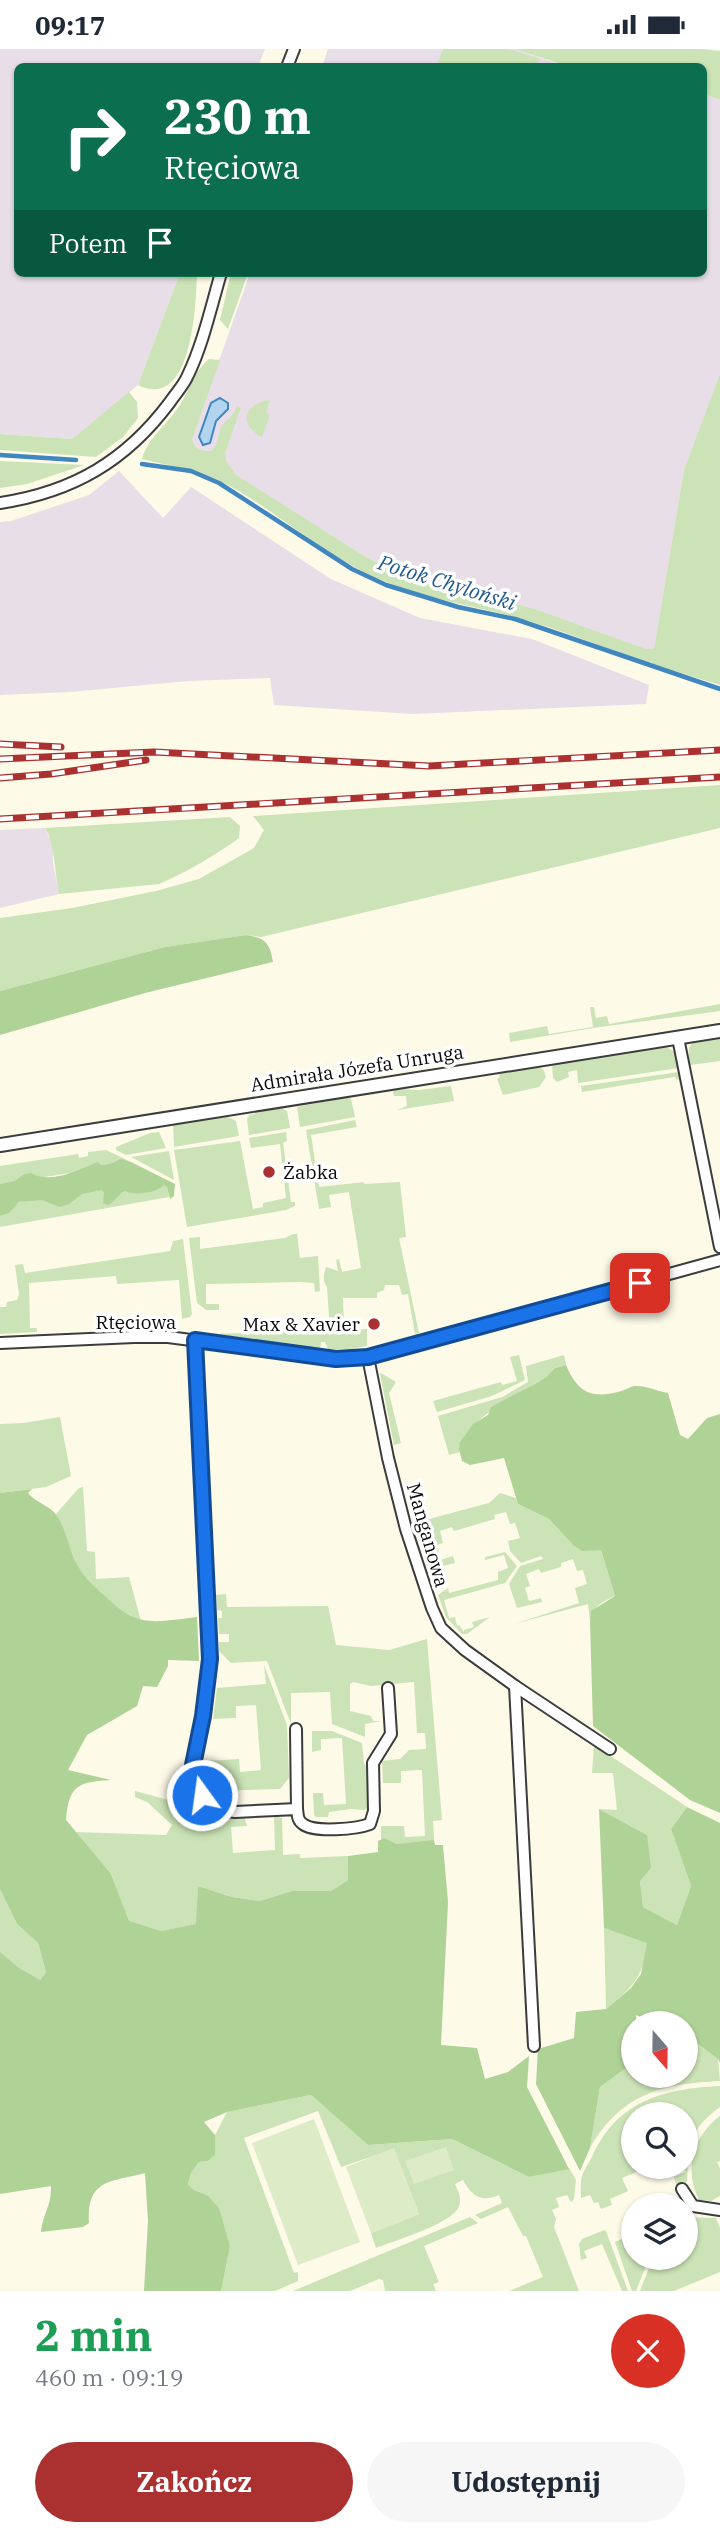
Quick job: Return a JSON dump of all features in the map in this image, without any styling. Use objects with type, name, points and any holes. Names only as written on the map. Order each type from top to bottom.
[{"type":"street","points":[[0,503],[41,495],[85,477],[119,456],[151,428],[188,377],[220,277]]},
{"type":"street","name":"Admirała Józefa Unruga","points":[[0,1145],[720,1031]]},
{"type":"street","points":[[678,1038],[720,1247]]},
{"type":"street","name":"Rtęciowa","points":[[0,1343],[134,1337],[195,1340],[336,1359],[368,1357],[720,1261]]},
{"type":"street","points":[[195,1340],[210,1659],[203,1716],[193,1765],[194,1778],[208,1802],[220,1810],[235,1812],[297,1809]]},
{"type":"street","name":"Manganowa","points":[[368,1357],[388,1458],[406,1528],[437,1620],[451,1639],[515,1686],[610,1749]]},
{"type":"street","points":[[515,1686],[534,2046]]},
{"type":"street","points":[[296,1729],[299,1821],[310,1828],[355,1828],[370,1824],[374,1811],[373,1763],[391,1734],[388,1688]]},
{"type":"street","points":[[682,2189],[693,2206],[720,2210]]},
{"type":"shaded area","points":[[0,49],[265,49],[259,63],[14,63],[14,277],[178,277],[138,385],[72,439],[0,434]]},
{"type":"shaded area","points":[[328,49],[516,49],[556,63],[323,63]]},
{"type":"shaded area","points":[[707,95],[720,100],[720,377],[684,470],[654,649],[645,649],[535,609],[401,573],[366,557],[189,446],[249,277],[707,277]]},
{"type":"shaded area","points":[[119,471],[163,518],[191,487],[331,579],[420,618],[532,639],[649,685],[646,704],[412,714],[274,705],[270,678],[188,681],[70,692],[0,695],[0,522],[11,521],[89,495]]},
{"type":"shaded area","points":[[45,828],[53,847],[59,894],[0,908],[0,830]]},
{"type":"green space","points":[[443,49],[509,49],[540,59],[538,63],[438,63]]},
{"type":"green space","points":[[515,49],[720,51],[720,100],[707,95],[707,63],[558,63]]},
{"type":"green space","points":[[178,277],[197,277],[192,329],[180,370],[170,383],[156,389],[138,385]]},
{"type":"green space","points":[[230,277],[247,277],[228,329],[220,320]]},
{"type":"green space","points":[[209,359],[220,360],[192,439],[198,449],[211,451],[217,444],[222,426],[237,406],[241,407],[225,453],[226,461],[236,475],[366,557],[400,573],[535,609],[646,649],[654,649],[684,470],[720,374],[720,685],[652,664],[652,661],[650,664],[541,625],[391,584],[331,553],[226,484],[191,471],[142,459],[153,437],[175,412],[196,375]]},
{"type":"green space","points":[[129,392],[137,402],[138,418],[123,437],[96,457],[0,450],[0,434],[72,439]]},
{"type":"green space","points":[[270,400],[266,412],[270,415],[262,437],[249,427],[247,415],[254,405]]},
{"type":"green space","points":[[0,461],[84,465],[27,484],[0,488]]},
{"type":"green space","points":[[720,785],[720,828],[261,937],[246,935],[165,947],[0,991],[0,918],[72,908],[156,891],[199,879],[254,848],[264,830],[253,816]]},
{"type":"green space","points":[[230,817],[240,826],[239,838],[200,863],[159,884],[59,894],[53,851],[45,828]]},
{"type":"green space","points":[[246,935],[265,943],[273,962],[145,993],[0,1035],[0,991],[165,947]]},
{"type":"green space","points":[[720,1004],[720,1011],[510,1042],[509,1033],[547,1026],[549,1034],[593,1027],[590,1007],[594,1007],[596,1018],[607,1016],[609,1024]]},
{"type":"green space","points":[[720,1038],[720,1061],[690,1065],[689,1049],[694,1042]]},
{"type":"green space","points":[[665,1046],[676,1053],[679,1068],[578,1083],[577,1070],[568,1072],[569,1077],[557,1082],[553,1078],[552,1065]]},
{"type":"green space","points":[[539,1066],[546,1077],[539,1087],[503,1095],[497,1079],[500,1077],[498,1073]]},
{"type":"green space","points":[[679,1072],[680,1081],[674,1077],[582,1092],[581,1086]]},
{"type":"green space","points":[[451,1086],[454,1101],[397,1110],[407,1106],[406,1096],[394,1096],[393,1091],[396,1089],[419,1090]]},
{"type":"green space","points":[[348,1097],[351,1099],[355,1117],[300,1127],[297,1107]]},
{"type":"green space","points":[[279,1107],[287,1111],[290,1128],[249,1135],[249,1115]]},
{"type":"green space","points":[[226,1116],[236,1121],[239,1136],[174,1147],[173,1125]]},
{"type":"green space","points":[[355,1120],[357,1127],[311,1135],[319,1187],[364,1182],[400,1182],[406,1237],[399,1238],[419,1333],[415,1334],[408,1294],[402,1295],[399,1285],[385,1285],[384,1290],[377,1293],[377,1298],[343,1298],[344,1330],[367,1329],[367,1346],[328,1349],[325,1342],[321,1342],[320,1350],[206,1334],[330,1331],[324,1279],[326,1267],[338,1271],[336,1260],[339,1259],[342,1272],[361,1268],[349,1192],[329,1195],[331,1207],[319,1209],[306,1130]]},
{"type":"green space","points":[[159,1132],[166,1148],[126,1155],[116,1150],[116,1147]]},
{"type":"green space","points":[[286,1132],[287,1141],[283,1143],[291,1202],[295,1202],[295,1206],[286,1210],[187,1227],[174,1150],[240,1141],[253,1209],[263,1207],[263,1203],[286,1198],[280,1144],[251,1148],[249,1138]]},
{"type":"green space","points":[[106,1150],[133,1163],[0,1184],[0,1166],[78,1154],[79,1158],[88,1156],[88,1152]]},
{"type":"green space","points":[[169,1151],[174,1180],[131,1157]]},
{"type":"green space","points":[[121,1159],[175,1184],[174,1196],[170,1199],[164,1185],[146,1193],[125,1191],[108,1205],[103,1203],[104,1192],[101,1190],[82,1194],[60,1207],[42,1200],[19,1202],[9,1213],[0,1216],[0,1184],[15,1181],[24,1174],[54,1177],[96,1163],[106,1165]]},
{"type":"green space","points":[[166,1180],[169,1197],[0,1227],[0,1206],[107,1186]]},
{"type":"green space","points":[[297,1234],[300,1258],[318,1256],[320,1291],[315,1292],[314,1283],[300,1282],[206,1284],[206,1304],[219,1304],[219,1310],[206,1310],[197,1303],[189,1238],[200,1237],[200,1249],[285,1238]]},
{"type":"green space","points":[[183,1239],[192,1314],[190,1317],[182,1319],[179,1280],[117,1284],[116,1276],[29,1283],[30,1328],[37,1328],[37,1332],[0,1334],[0,1307],[6,1307],[7,1302],[17,1300],[19,1294],[15,1265],[23,1264],[25,1273],[170,1251],[173,1241]]},
{"type":"green space","points":[[519,1355],[525,1380],[492,1396],[437,1412],[433,1401],[501,1382],[502,1385],[517,1381],[510,1357]]},
{"type":"green space","points":[[564,1355],[566,1365],[555,1368],[546,1377],[480,1419],[462,1441],[460,1452],[449,1455],[438,1416],[502,1397],[528,1382],[526,1366]]},
{"type":"green space","points":[[566,1365],[580,1387],[592,1393],[608,1394],[638,1386],[668,1393],[680,1435],[688,1439],[707,1418],[720,1414],[720,1813],[690,1800],[593,1726],[591,1611],[615,1596],[601,1550],[582,1551],[549,1519],[518,1504],[504,1458],[470,1465],[462,1461],[460,1442],[473,1424],[488,1415],[491,1407],[535,1384],[555,1368]]},
{"type":"green space","points":[[380,1374],[396,1382],[389,1393],[401,1443],[394,1445]]},
{"type":"green space","points":[[60,1417],[71,1476],[46,1487],[0,1493],[0,1424]]},
{"type":"green space","points":[[83,1487],[87,1551],[95,1552],[96,1579],[129,1577],[141,1621],[116,1608],[88,1583],[77,1565],[56,1514],[79,1488]]},
{"type":"green space","points":[[32,1489],[28,1493],[57,1516],[83,1575],[115,1605],[146,1621],[197,1617],[199,1661],[168,1660],[168,1666],[157,1687],[143,1686],[137,1706],[87,1735],[68,1770],[111,1780],[90,1782],[77,1788],[70,1799],[66,1820],[111,1874],[129,1921],[161,1931],[196,1924],[198,1886],[232,1897],[260,1901],[292,1891],[331,1891],[348,1880],[348,1856],[378,1852],[378,1841],[384,1838],[397,1844],[434,1840],[435,1845],[443,1845],[448,1902],[441,2045],[477,2048],[485,2079],[508,2072],[529,2056],[527,2087],[569,2169],[529,2177],[452,2139],[368,2145],[311,2095],[227,2112],[204,2122],[215,2135],[215,2155],[208,2161],[199,2162],[191,2173],[188,2184],[194,2190],[207,2195],[219,2208],[230,2247],[221,2291],[144,2291],[148,2221],[145,2173],[112,2181],[97,2190],[89,2208],[89,2223],[83,2227],[41,2232],[51,2186],[0,2194],[0,1952],[40,1980],[46,1972],[38,1943],[17,1924],[0,1889],[0,1493]]},
{"type":"green space","points":[[500,1493],[516,1498],[518,1504],[549,1519],[573,1545],[601,1550],[615,1596],[599,1605],[590,1621],[588,1604],[514,1624],[579,1603],[575,1588],[587,1584],[583,1570],[577,1571],[573,1559],[561,1563],[561,1567],[541,1573],[539,1569],[526,1574],[530,1586],[525,1588],[529,1601],[541,1598],[542,1602],[517,1608],[509,1584],[520,1566],[543,1559],[541,1556],[521,1563],[510,1551],[508,1541],[520,1538],[515,1523],[510,1524],[506,1512],[494,1515],[495,1519],[454,1531],[452,1527],[440,1531],[443,1543],[437,1545],[441,1560],[453,1556],[455,1563],[431,1569],[427,1567],[414,1523],[489,1503]]},
{"type":"green space","points":[[505,1552],[517,1566],[505,1583],[444,1600],[449,1618],[455,1617],[457,1626],[464,1632],[474,1627],[472,1622],[490,1617],[467,1634],[462,1634],[446,1617],[438,1595],[448,1588],[449,1593],[498,1580],[498,1572],[508,1568],[504,1555],[485,1560],[485,1557]]},
{"type":"green space","points":[[226,1594],[227,1607],[328,1606],[336,1645],[389,1650],[427,1639],[442,1820],[433,1821],[434,1840],[407,1845],[381,1839],[381,1826],[404,1826],[405,1837],[425,1836],[422,1770],[401,1771],[401,1783],[383,1783],[382,1761],[400,1759],[409,1750],[426,1749],[425,1733],[417,1733],[414,1682],[371,1686],[353,1682],[350,1684],[350,1711],[371,1716],[373,1721],[381,1721],[365,1724],[365,1737],[332,1724],[330,1692],[291,1693],[291,1724],[267,1661],[231,1663],[219,1651],[219,1642],[229,1642],[229,1634],[219,1634],[218,1618],[222,1618],[222,1611],[217,1610],[216,1595]]},
{"type":"green space","points":[[264,1665],[287,1725],[289,1778],[280,1789],[213,1791],[205,1775],[206,1761],[239,1759],[240,1772],[261,1770],[256,1705],[236,1706],[236,1718],[213,1719],[217,1688],[266,1684]]},
{"type":"green space","points":[[312,1731],[332,1731],[362,1743],[364,1764],[369,1767],[370,1806],[365,1810],[329,1812],[328,1817],[314,1815],[313,1793],[323,1793],[324,1805],[346,1804],[342,1738],[321,1739],[321,1750],[312,1752]]},
{"type":"green space","points":[[594,1745],[687,1807],[671,1829],[691,1886],[677,1925],[643,1907],[640,1881],[647,1835],[599,1809],[617,1810],[613,1773],[592,1773]]},
{"type":"green space","points":[[135,1791],[183,1804],[194,1801],[197,1803],[192,1809],[195,1812],[222,1827],[224,1818],[242,1817],[247,1826],[231,1827],[233,1853],[275,1850],[274,1816],[282,1818],[283,1855],[300,1854],[300,1858],[348,1856],[348,1880],[331,1891],[292,1891],[260,1901],[232,1897],[198,1886],[197,1924],[161,1931],[129,1922],[111,1874],[74,1832],[166,1835],[172,1825],[147,1802],[135,1797]]},
{"type":"green space","points":[[687,1807],[720,1823],[720,2063],[698,2044],[698,2011],[621,2011],[621,2072],[600,2087],[590,2148],[580,2171],[536,2084],[538,2049],[574,2038],[576,2012],[606,2009],[631,1988],[641,1974],[647,1943],[604,1928],[599,1809],[647,1835],[651,1868],[640,1881],[643,1907],[677,1925],[691,1886],[671,1829]]},
{"type":"green space","points":[[0,1889],[17,1924],[38,1943],[46,1972],[40,1980],[0,1952]]},
{"type":"green space","points":[[604,1928],[647,1942],[640,1973],[606,2009]]},
{"type":"green space","points":[[698,2044],[718,2059],[720,2081],[699,2083]]},
{"type":"green space","points":[[621,2072],[621,2088],[666,2088],[632,2102],[621,2102],[621,2110],[602,2130],[590,2148],[600,2087]]},
{"type":"green space","points":[[720,2086],[720,2107],[698,2128],[698,2102],[644,2102],[679,2090]]},
{"type":"green space","points":[[311,2095],[368,2145],[452,2139],[529,2177],[569,2168],[576,2180],[574,2199],[571,2202],[567,2195],[556,2198],[559,2207],[552,2210],[556,2219],[554,2227],[579,2291],[509,2291],[543,2277],[526,2236],[523,2236],[508,2207],[481,2219],[475,2215],[502,2203],[499,2195],[478,2197],[463,2180],[455,2184],[460,2200],[455,2212],[435,2225],[376,2248],[371,2233],[419,2214],[394,2149],[341,2167],[318,2111],[244,2138],[294,2273],[298,2272],[298,2281],[275,2291],[221,2291],[230,2247],[207,2195],[194,2190],[188,2184],[191,2173],[199,2162],[208,2161],[215,2155],[215,2135],[227,2112]]},
{"type":"green space","points":[[720,2116],[720,2161],[717,2162],[720,2169],[720,2196],[711,2201],[699,2200],[692,2179],[698,2179],[698,2142],[710,2124]]},
{"type":"green space","points":[[621,2117],[621,2179],[628,2191],[610,2199],[612,2205],[601,2209],[590,2195],[581,2198],[581,2178],[602,2138]]},
{"type":"green space","points":[[314,2119],[360,2242],[298,2265],[252,2143]]},
{"type":"green space","points":[[446,2147],[454,2170],[414,2184],[405,2161]]},
{"type":"green space","points":[[394,2148],[419,2214],[371,2233],[346,2167]]},
{"type":"green space","points":[[675,2179],[687,2179],[687,2182],[677,2188]]},
{"type":"green space","points":[[470,2217],[478,2223],[424,2246],[439,2282],[433,2284],[436,2291],[385,2291],[383,2280],[379,2279],[350,2291],[293,2291]]},
{"type":"green space","points":[[698,2217],[716,2218],[720,2228],[720,2272],[674,2291],[640,2291],[648,2270],[698,2270]]},
{"type":"green space","points":[[604,2230],[628,2291],[622,2291],[602,2244],[584,2251],[587,2258],[581,2260],[579,2244],[582,2239]]},
{"type":"green space","points":[[621,2239],[621,2259],[615,2242]]},
{"type":"green space","points":[[625,2270],[644,2270],[636,2291],[632,2291]]},
{"type":"water","points":[[220,398],[228,403],[228,409],[216,421],[210,443],[203,445],[199,437],[211,403]]},
{"type":"waterway","name":"Potok Chyloński","points":[[0,455],[76,460]]},
{"type":"waterway","name":"Potok Chyloński","points":[[142,464],[191,471],[219,483],[352,569],[386,585],[458,607],[515,619],[720,689]]},
{"type":"railway","points":[[0,744],[61,747]]},
{"type":"railway","points":[[0,759],[154,752],[429,766],[720,750]]},
{"type":"railway","points":[[0,778],[51,774],[146,760]]},
{"type":"railway","points":[[0,819],[720,777]]},
{"type":"place","name":"Żabka","points":[[269,1172]]},
{"type":"place","name":"Max & Xavier","points":[[374,1324]]},
{"type":"route","points":[[202,1795],[194,1778],[193,1765],[203,1716],[210,1659],[195,1340],[353,1359],[640,1283]]}]
